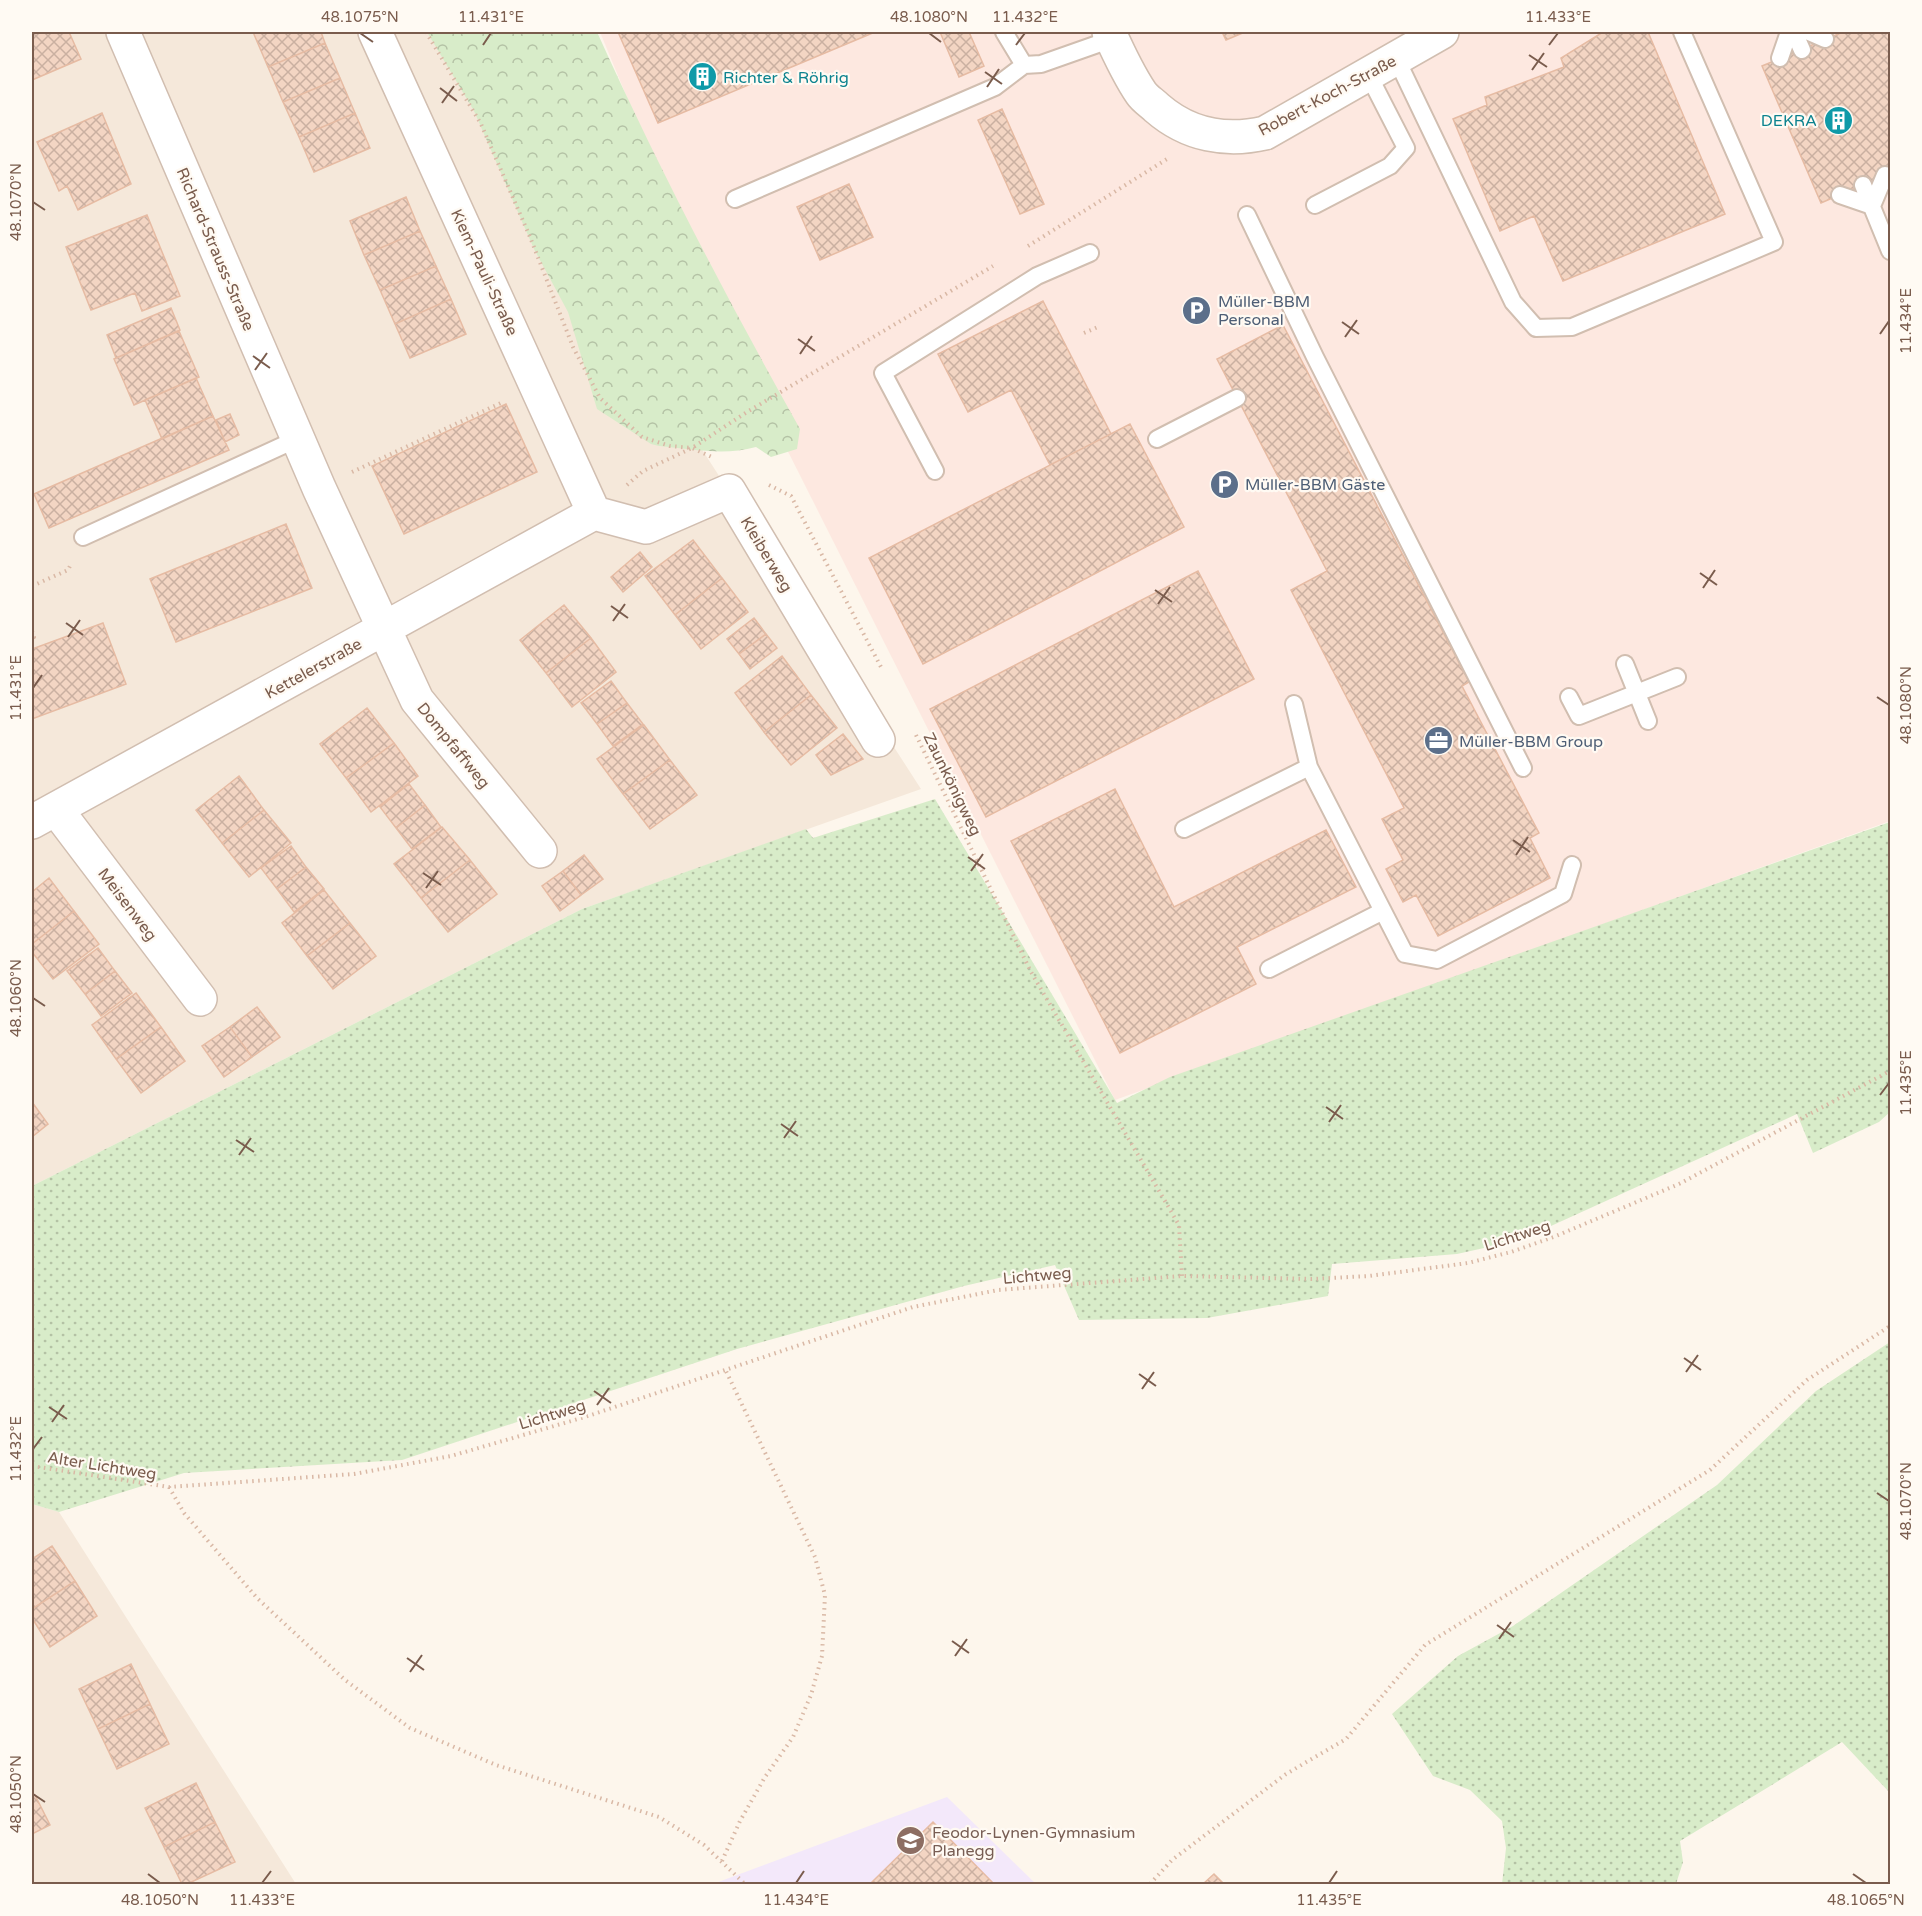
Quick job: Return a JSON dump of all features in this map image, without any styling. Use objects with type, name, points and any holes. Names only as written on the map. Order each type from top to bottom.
[{"type":"street","name":"Richard-Strauss-Straße","points":[[123,32],[297,439],[383,630]]},
{"type":"street","name":"Kiem-Pauli-Straße","points":[[375,32],[594,513]]},
{"type":"street","name":"Robert-Koch-Straße","points":[[1110,35],[1142,94],[1164,114],[1183,127],[1205,134],[1233,138],[1265,133],[1442,32]]},
{"type":"street","name":"Kleiberweg","points":[[594,513],[646,527],[729,491],[878,740]]},
{"type":"street","name":"Kettelerstraße","points":[[44,816],[594,513]]},
{"type":"street","name":"Dompfaffweg","points":[[383,630],[417,700],[540,851]]},
{"type":"street","name":"Meisenweg","points":[[44,816],[200,999]]},
{"type":"lane","points":[[1004,32],[1024,65]]},
{"type":"lane","points":[[1396,58],[1513,302],[1536,327],[1572,327],[1774,242],[1682,32]]},
{"type":"lane","points":[[1780,58],[1789,32]]},
{"type":"lane","points":[[1794,32],[1802,50]]},
{"type":"lane","points":[[1809,32],[1826,39]]},
{"type":"lane","points":[[735,199],[995,87],[1024,65],[1041,64],[1110,35]]},
{"type":"lane","points":[[1315,205],[1390,166],[1406,148],[1368,74]]},
{"type":"lane","points":[[1872,206],[1885,176]]},
{"type":"lane","points":[[1863,185],[1890,251]]},
{"type":"lane","points":[[1840,195],[1872,206]]},
{"type":"lane","points":[[1246,215],[1315,357],[1523,768]]},
{"type":"lane","points":[[935,471],[883,373],[1037,276],[1090,253]]},
{"type":"lane","points":[[1157,439],[1237,398]]},
{"type":"lane","points":[[83,537],[297,439]]},
{"type":"lane","points":[[1625,664],[1648,721]]},
{"type":"lane","points":[[1569,697],[1579,717],[1677,677]]},
{"type":"lane","points":[[1294,704],[1309,766],[1405,954],[1437,960],[1563,894],[1572,865]]},
{"type":"lane","points":[[1184,829],[1309,766]]},
{"type":"lane","points":[[1269,969],[1383,911]]},
{"type":"path","points":[[426,32],[481,124],[530,237],[573,347],[600,398],[642,437],[670,446],[692,448],[722,462]]},
{"type":"path","points":[[1022,249],[1205,134]]},
{"type":"path","points":[[594,513],[644,471],[692,448],[747,412],[1002,261]]},
{"type":"path","points":[[1084,333],[1098,327]]},
{"type":"path","points":[[319,488],[538,386]]},
{"type":"path","points":[[761,482],[791,496],[885,676]]},
{"type":"path","points":[[32,586],[68,570],[83,537]]},
{"type":"path","points":[[32,631],[32,638]]},
{"type":"path","name":"Zaunkönigweg","points":[[913,729],[1031,972],[1179,1224],[1182,1276]]},
{"type":"path","name":"Lichtweg","points":[[169,1487],[354,1474],[451,1456],[585,1417],[923,1304],[998,1290],[1182,1276],[1312,1278],[1369,1276],[1468,1263],[1511,1252],[1679,1184],[1890,1071]]},
{"type":"path","points":[[1150,1884],[1172,1860],[1286,1774],[1346,1739],[1425,1646],[1710,1470],[1807,1380],[1890,1326]]},
{"type":"path","points":[[722,1861],[740,1821],[765,1777],[793,1737],[811,1695],[822,1656],[825,1595],[815,1557],[725,1369]]},
{"type":"path","name":"Alter Lichtweg","points":[[32,1466],[169,1487]]},
{"type":"path","points":[[169,1487],[184,1513],[257,1598],[345,1680],[410,1728],[496,1766],[659,1817],[704,1845],[745,1884]]},
{"type":"shaded area","points":[[32,32],[505,32],[652,372],[921,789],[582,909],[32,1186]]},
{"type":"shaded area","points":[[600,32],[1890,32],[1890,821],[1115,1100],[705,287]]},
{"type":"shaded area","points":[[32,1504],[59,1512],[296,1884],[32,1884]]},
{"type":"shaded area","name":"Feodor-Lynen-Gymnasium Planegg","points":[[947,1797],[1036,1884],[713,1884]]},
{"type":"green space","points":[[427,32],[597,32],[694,232],[800,429],[797,449],[771,457],[756,447],[720,451],[659,446],[651,444],[597,409],[568,312],[534,249],[474,111]]},
{"type":"green space","points":[[935,799],[1117,1103],[1170,1077],[1890,822],[1890,1112],[1879,1122],[1813,1153],[1797,1114],[1520,1240],[1457,1254],[1332,1264],[1328,1296],[1207,1318],[1079,1320],[1055,1265],[964,1286],[737,1349],[402,1460],[184,1473],[59,1512],[32,1504],[32,1186],[582,909],[806,829],[813,838]]},
{"type":"green space","points":[[1890,1342],[1890,1793],[1842,1742],[1680,1841],[1683,1862],[1676,1884],[1502,1884],[1506,1848],[1502,1821],[1470,1790],[1433,1776],[1392,1714],[1458,1656],[1513,1626],[1717,1485],[1816,1391]]},
{"type":"building","points":[[32,32],[69,32],[81,59],[32,80]]},
{"type":"building","points":[[253,32],[321,32],[325,43],[268,67]]},
{"type":"building","name":"Richter & Röhrig","points":[[618,32],[875,32],[658,123]]},
{"type":"building","points":[[940,32],[969,32],[984,66],[959,77]]},
{"type":"building","points":[[1222,32],[1245,32],[1226,40]]},
{"type":"building","points":[[1603,32],[1648,32],[1725,214],[1563,281],[1534,216],[1500,231],[1453,119],[1487,105],[1485,97],[1564,67],[1561,58]]},
{"type":"building","name":"DEKRA","points":[[1843,32],[1890,32],[1890,173],[1821,203],[1762,66]]},
{"type":"building","points":[[325,43],[340,78],[283,102],[268,67]]},
{"type":"building","points":[[340,78],[355,113],[299,137],[283,102]]},
{"type":"building","points":[[1002,109],[1044,204],[1020,214],[978,120]]},
{"type":"building","points":[[102,113],[131,184],[78,210],[67,186],[59,191],[37,142]]},
{"type":"building","points":[[355,113],[370,148],[314,172],[299,137]]},
{"type":"building","points":[[849,184],[873,237],[820,260],[797,207]]},
{"type":"building","points":[[406,197],[420,231],[364,255],[350,221]]},
{"type":"building","points":[[147,215],[180,296],[142,311],[135,293],[91,310],[66,247]]},
{"type":"building","points":[[420,231],[436,266],[380,290],[364,255]]},
{"type":"building","points":[[436,266],[451,299],[395,324],[380,290]]},
{"type":"building","points":[[451,299],[466,334],[410,358],[395,324]]},
{"type":"building","points":[[1043,301],[1111,434],[1050,465],[1011,390],[968,412],[938,354]]},
{"type":"building","points":[[171,308],[180,330],[116,358],[107,335]]},
{"type":"building","points":[[1283,325],[1469,682],[1462,686],[1539,833],[1530,838],[1550,878],[1438,936],[1416,895],[1403,902],[1386,869],[1403,860],[1382,819],[1404,808],[1291,590],[1327,571],[1217,359]]},
{"type":"building","points":[[179,331],[199,377],[134,405],[114,359]]},
{"type":"building","points":[[196,378],[213,416],[162,439],[145,400]]},
{"type":"building","points":[[506,404],[537,472],[404,534],[372,466]]},
{"type":"building","points":[[230,414],[239,435],[225,442],[216,420]]},
{"type":"building","points":[[213,416],[229,450],[49,528],[34,494]]},
{"type":"building","points":[[1130,424],[1184,527],[923,664],[869,558]]},
{"type":"building","points":[[286,524],[312,588],[176,642],[150,579]]},
{"type":"building","points":[[693,540],[722,578],[675,615],[645,576]]},
{"type":"building","points":[[640,552],[652,567],[623,592],[611,577]]},
{"type":"building","points":[[1198,571],[1254,679],[986,817],[930,709]]},
{"type":"building","points":[[722,578],[748,612],[701,649],[675,615]]},
{"type":"building","points":[[564,605],[591,638],[546,673],[520,640]]},
{"type":"building","points":[[754,618],[766,634],[739,654],[727,639]]},
{"type":"building","points":[[103,623],[126,684],[32,719],[32,649]]},
{"type":"building","points":[[766,634],[777,648],[750,669],[739,654]]},
{"type":"building","points":[[591,638],[616,672],[572,707],[546,673]]},
{"type":"building","points":[[782,656],[811,695],[764,732],[735,693]]},
{"type":"building","points":[[611,681],[627,703],[597,724],[581,703]]},
{"type":"building","points":[[811,695],[837,728],[791,765],[764,732]]},
{"type":"building","points":[[627,703],[643,724],[613,746],[597,724]]},
{"type":"building","points":[[367,708],[394,743],[346,778],[320,744]]},
{"type":"building","points":[[644,725],[670,760],[623,794],[597,759]]},
{"type":"building","points":[[843,734],[863,759],[831,775],[816,755]]},
{"type":"building","points":[[394,743],[418,776],[371,812],[346,778]]},
{"type":"building","points":[[670,760],[697,795],[650,829],[623,794]]},
{"type":"building","points":[[239,776],[264,810],[222,843],[196,810]]},
{"type":"building","points":[[409,784],[425,805],[396,828],[380,807]]},
{"type":"building","points":[[1115,789],[1174,907],[1326,830],[1356,887],[1237,947],[1256,984],[1120,1053],[1011,841]]},
{"type":"building","points":[[425,805],[441,827],[412,849],[396,828]]},
{"type":"building","points":[[264,810],[291,843],[249,877],[222,843]]},
{"type":"building","points":[[442,827],[470,860],[421,898],[394,864]]},
{"type":"building","points":[[291,846],[306,867],[277,889],[261,868]]},
{"type":"building","points":[[584,855],[603,879],[581,895],[563,871]]},
{"type":"building","points":[[470,860],[497,894],[448,932],[421,898]]},
{"type":"building","points":[[306,867],[324,889],[294,912],[277,889]]},
{"type":"building","points":[[563,871],[581,895],[560,911],[542,886]]},
{"type":"building","points":[[49,878],[74,911],[32,944],[32,892]]},
{"type":"building","points":[[324,890],[350,923],[307,956],[282,923]]},
{"type":"building","points":[[74,911],[99,944],[53,979],[32,952],[32,944]]},
{"type":"building","points":[[350,923],[376,956],[333,989],[307,956]]},
{"type":"building","points":[[98,948],[115,971],[85,994],[67,971]]},
{"type":"building","points":[[115,971],[132,993],[101,1016],[85,994]]},
{"type":"building","points":[[136,993],[161,1027],[116,1059],[92,1025]]},
{"type":"building","points":[[257,1007],[280,1037],[252,1057],[230,1027]]},
{"type":"building","points":[[161,1027],[185,1061],[141,1093],[116,1059]]},
{"type":"building","points":[[230,1027],[252,1057],[224,1077],[202,1046]]},
{"type":"building","points":[[32,1102],[48,1124],[32,1137]]},
{"type":"building","points":[[52,1546],[75,1581],[32,1609],[32,1559]]},
{"type":"building","points":[[75,1581],[97,1616],[50,1647],[32,1618],[32,1609]]},
{"type":"building","points":[[131,1664],[150,1704],[98,1729],[79,1689]]},
{"type":"building","points":[[150,1704],[169,1744],[117,1769],[98,1729]]},
{"type":"building","points":[[196,1783],[215,1822],[164,1847],[145,1808]]},
{"type":"building","points":[[35,1795],[50,1825],[32,1834],[32,1797]]},
{"type":"building","points":[[215,1822],[235,1862],[187,1884],[182,1884],[164,1847]]},
{"type":"building","points":[[933,1822],[994,1884],[870,1884]]},
{"type":"building","points":[[1214,1874],[1224,1884],[1203,1884]]},
{"type":"place","name":"Richter & Röhrig","points":[[702,77]]},
{"type":"place","name":"DEKRA","points":[[1838,120]]},
{"type":"place","name":"Müller-BBM Personal","points":[[1197,310]]},
{"type":"place","name":"Müller-BBM Gäste","points":[[1224,484]]},
{"type":"place","name":"Müller-BBM Group","points":[[1438,741]]},
{"type":"place","name":"Feodor-Lynen-Gymnasium Planegg","points":[[911,1841]]}]
